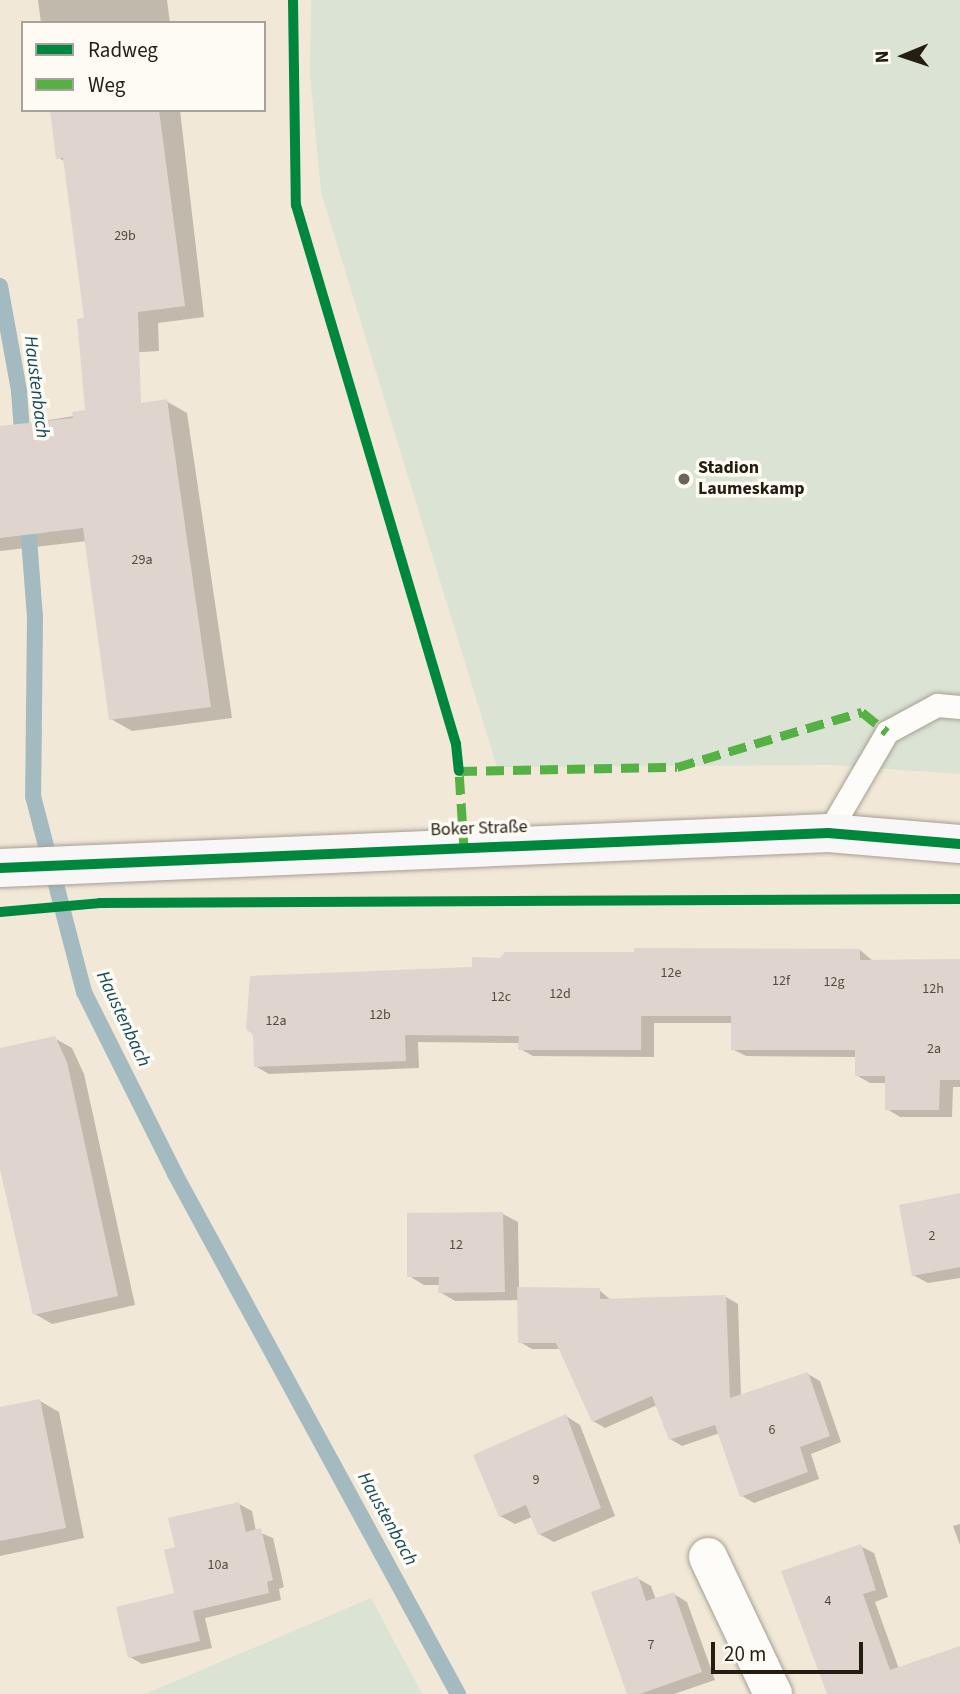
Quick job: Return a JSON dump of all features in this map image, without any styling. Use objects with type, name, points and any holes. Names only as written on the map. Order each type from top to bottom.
[{"type":"main road","name":"Boker Straße","points":[[0,868],[96,861],[828,833],[960,844]]},
{"type":"street","points":[[708,1557],[773,1694]]},
{"type":"lane","points":[[828,833],[887,732],[937,705],[960,707]]},
{"type":"green space","name":"Stadion Laumeskamp","points":[[311,0],[960,0],[960,774],[830,765],[497,767],[321,192],[310,74]]},
{"type":"green space","points":[[371,1598],[422,1694],[145,1694]]},
{"type":"building","points":[[50,112],[159,112],[185,306],[138,312],[141,403],[167,399],[211,707],[109,720],[83,528],[0,538],[0,426],[73,418],[72,412],[85,410],[77,319],[84,318],[63,158],[56,159]]},
{"type":"building","points":[[634,948],[860,949],[860,960],[960,959],[960,1080],[940,1080],[939,1110],[885,1110],[885,1076],[855,1076],[855,1050],[731,1050],[731,1016],[641,1016],[641,1050],[518,1050],[519,1036],[405,1035],[406,1061],[254,1067],[253,1035],[246,1029],[250,976],[472,967],[472,957],[500,958],[505,952],[634,952]]},
{"type":"building","points":[[55,1036],[67,1062],[118,1296],[33,1315],[0,1169],[0,1048]]},
{"type":"building","points":[[960,1193],[960,1267],[912,1276],[899,1205]]},
{"type":"building","points":[[503,1212],[505,1292],[438,1293],[439,1277],[407,1277],[407,1213]]},
{"type":"building","points":[[517,1287],[600,1288],[600,1299],[726,1295],[730,1398],[808,1372],[830,1436],[800,1447],[808,1472],[740,1497],[715,1425],[669,1440],[652,1396],[592,1422],[556,1343],[518,1343]]},
{"type":"building","points":[[40,1399],[66,1528],[0,1541],[0,1407]]},
{"type":"building","points":[[566,1414],[601,1508],[538,1535],[526,1505],[499,1517],[473,1455]]},
{"type":"building","points":[[239,1502],[246,1532],[261,1528],[273,1580],[267,1582],[269,1593],[193,1611],[200,1641],[128,1658],[116,1607],[174,1593],[164,1550],[175,1547],[168,1518]]},
{"type":"building","points":[[861,1544],[876,1590],[863,1594],[890,1670],[960,1646],[960,1694],[827,1694],[781,1571]]},
{"type":"building","points":[[638,1576],[646,1601],[674,1592],[702,1672],[640,1694],[627,1694],[591,1592]]},
{"type":"waterway","name":"Haustenbach","points":[[0,286],[19,391],[23,445]]},
{"type":"waterway","name":"Haustenbach","points":[[27,513],[35,616],[33,796],[84,992],[175,1174],[458,1694]]},
{"type":"marked path","points":[[464,848],[459,771],[677,767],[862,712],[887,732]]},
{"type":"cycle path","points":[[293,0],[296,205],[456,744],[459,771]]},
{"type":"cycle path","points":[[0,868],[828,833],[960,844]]},
{"type":"cycle path","points":[[0,912],[100,903],[960,899]]},
{"type":"place","name":"Stadion Laumeskamp","points":[[684,479]]}]
